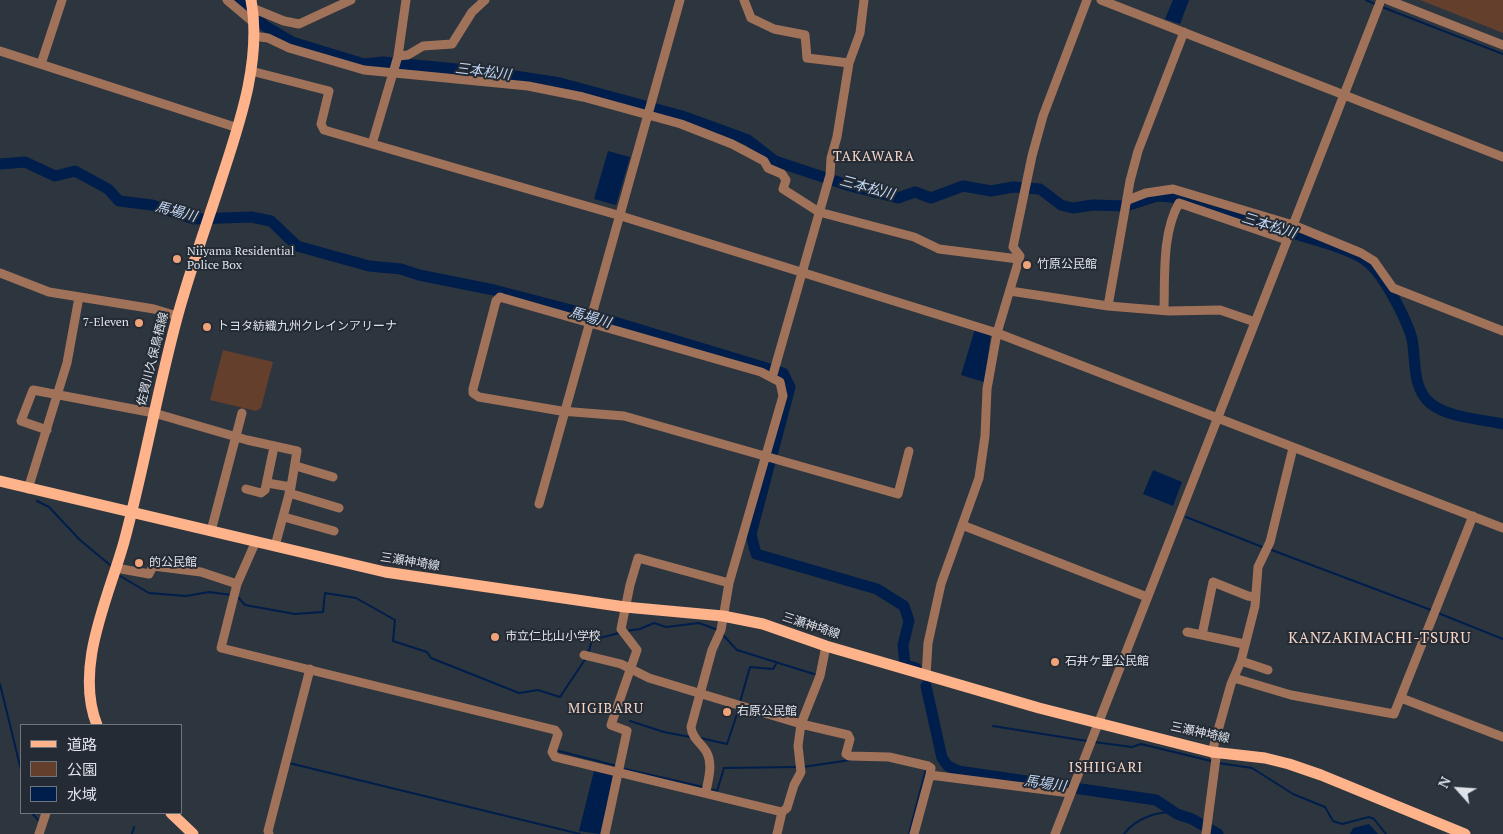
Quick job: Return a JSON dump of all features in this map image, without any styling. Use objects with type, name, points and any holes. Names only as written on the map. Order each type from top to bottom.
[{"type":"main road","name":"佐賀川久保鳥栖線","points":[[97,724],[89,693],[91,658],[132,513],[177,316],[238,128],[251,71],[253,22],[251,4]]},
{"type":"main road","name":"三瀬神埼線","points":[[0,481],[386,572],[625,607],[723,616],[763,624],[826,646],[1096,729],[1214,759],[1265,758],[1297,767],[1465,834]]},
{"type":"main road","points":[[172,814],[193,834]]},
{"type":"street","points":[[41,64],[62,0]]},
{"type":"street","points":[[227,0],[253,22]]},
{"type":"street","points":[[251,4],[284,21],[299,24],[350,0]]},
{"type":"street","points":[[372,144],[398,56],[406,0]]},
{"type":"street","points":[[398,56],[408,55],[422,46],[452,44],[472,12],[485,0]]},
{"type":"street","points":[[539,504],[680,0]]},
{"type":"street","points":[[744,0],[751,18],[774,29],[805,35],[807,58],[850,62]]},
{"type":"street","points":[[772,378],[828,180],[850,62],[860,33],[864,0]]},
{"type":"street","points":[[926,676],[928,643],[940,584],[979,478],[985,436],[987,389],[997,332],[1020,256],[1013,247],[1026,183],[1051,91],[1087,0]]},
{"type":"street","points":[[1101,0],[1503,157]]},
{"type":"street","points":[[1055,834],[1381,0]]},
{"type":"street","points":[[1388,0],[1503,45]]},
{"type":"street","points":[[1108,306],[1138,151],[1184,32]]},
{"type":"street","points":[[253,36],[268,38],[289,48],[364,70],[528,86],[583,97],[648,114],[681,124],[764,160],[768,168],[782,174],[786,180],[783,189],[819,212],[914,236],[939,249],[1018,259]]},
{"type":"street","points":[[0,51],[238,128]]},
{"type":"street","points":[[251,71],[327,89],[330,94],[322,128],[621,216],[997,332],[1503,528]]},
{"type":"street","points":[[1128,200],[1146,193],[1173,190],[1293,225],[1361,253],[1374,261],[1393,288],[1503,331]]},
{"type":"street","points":[[1164,309],[1167,248],[1175,210],[1179,203],[1287,240]]},
{"type":"street","points":[[0,273],[49,292],[79,297],[89,296],[133,307],[154,309],[177,316]]},
{"type":"street","points":[[1010,291],[1108,306],[1169,310],[1220,310],[1255,322]]},
{"type":"street","points":[[28,489],[58,396],[67,362],[79,297]]},
{"type":"street","points":[[706,792],[710,763],[707,752],[692,734],[691,727],[712,650],[720,634],[729,583],[765,456],[783,396],[780,382],[762,372],[590,322],[500,297],[496,301],[473,393],[488,398],[561,411],[624,416],[765,456],[898,494],[910,451]]},
{"type":"street","points":[[47,430],[21,420],[32,390],[154,412],[274,447],[296,451],[296,466],[284,518],[274,546]]},
{"type":"street","points":[[211,531],[234,436],[242,413]]},
{"type":"street","points":[[246,489],[263,492],[267,483],[274,447]]},
{"type":"street","points":[[1206,834],[1214,759],[1254,606],[1258,567],[1270,542],[1293,448]]},
{"type":"street","points":[[296,466],[333,476]]},
{"type":"street","points":[[267,483],[339,508]]},
{"type":"street","points":[[1234,678],[1291,695],[1394,714],[1402,698],[1473,516]]},
{"type":"street","points":[[284,518],[334,531]]},
{"type":"street","points":[[962,525],[1147,597]]},
{"type":"street","points":[[256,541],[235,591],[221,648],[556,730],[558,734],[552,752],[555,757],[706,792],[782,812]]},
{"type":"street","points":[[604,834],[620,772],[627,731],[612,725],[632,670],[637,650],[621,629],[638,558],[729,583]]},
{"type":"street","points":[[116,568],[149,574],[153,566],[201,572],[235,591]]},
{"type":"street","points":[[1202,635],[1213,582],[1248,596],[1254,596]]},
{"type":"street","points":[[1187,632],[1244,644]]},
{"type":"street","points":[[777,834],[782,812],[789,804],[801,767],[798,746],[801,724],[820,676],[826,646]]},
{"type":"street","points":[[584,655],[621,664],[648,678],[700,694],[801,724],[848,735],[850,739],[846,754],[849,756],[889,757],[928,766],[930,768],[930,775],[914,834]]},
{"type":"street","points":[[1241,661],[1268,670]]},
{"type":"street","points":[[266,833],[310,670]]},
{"type":"street","points":[[1402,698],[1503,737]]},
{"type":"street","points":[[930,775],[1070,794]]},
{"type":"street","points":[[39,834],[46,814]]},
{"type":"green space","points":[[1420,0],[1503,0],[1503,33]]},
{"type":"green space","points":[[223,350],[273,362],[261,408],[256,411],[210,400]]},
{"type":"water","points":[[1173,0],[1189,0],[1180,24],[1165,19]]},
{"type":"water","points":[[608,151],[630,157],[616,205],[594,199]]},
{"type":"water","points":[[975,329],[991,334],[984,382],[961,375]]},
{"type":"water","points":[[1153,470],[1182,482],[1173,506],[1143,494]]},
{"type":"water","points":[[594,771],[614,776],[600,834],[579,831]]},
{"type":"water","points":[[1369,824],[1378,834],[1350,834],[1353,828]]},
{"type":"waterway","name":"三本松川","points":[[237,0],[265,26],[292,42],[364,64],[383,62],[489,72],[560,83],[682,116],[748,140],[775,161],[850,186],[898,198],[915,192],[931,198],[963,186],[991,191],[1013,187],[1040,189],[1061,205],[1073,208],[1093,205],[1126,206],[1157,196],[1172,197],[1332,245],[1353,253],[1368,262],[1378,272],[1389,290],[1401,311],[1412,339],[1417,382],[1424,397],[1437,408],[1446,412],[1503,424]]},
{"type":"waterway","points":[[1366,0],[1375,4]]},
{"type":"waterway","points":[[1382,7],[1503,54]]},
{"type":"waterway","name":"馬場川","points":[[0,164],[25,162],[55,176],[75,171],[108,189],[119,201],[152,205],[194,219],[251,217],[271,221],[297,246],[369,266],[401,269],[419,275],[494,290],[598,317],[783,373],[790,387],[751,534],[756,554],[877,589],[904,606],[909,621],[903,645],[905,665],[916,668]]},
{"type":"waterway","points":[[37,501],[49,507],[80,540],[110,565]]},
{"type":"waterway","points":[[1186,517],[1265,548]]},
{"type":"waterway","points":[[1269,549],[1431,610]]},
{"type":"waterway","points":[[120,576],[149,593],[186,596],[209,592],[232,595]]},
{"type":"waterway","points":[[237,596],[245,605],[295,614],[323,612],[325,593],[356,598],[395,620],[393,641],[427,652],[431,658],[519,693],[538,690],[560,697],[586,658]]},
{"type":"waterway","points":[[1438,613],[1503,639]]},
{"type":"waterway","points":[[626,631],[640,629],[654,623],[666,627],[699,623],[718,630]]},
{"type":"waterway","points":[[588,654],[592,640],[619,633]]},
{"type":"waterway","points":[[723,635],[737,650],[814,674]]},
{"type":"waterway","points":[[740,702],[750,667],[773,669],[776,664]]},
{"type":"waterway","points":[[0,684],[20,766]]},
{"type":"waterway","name":"馬場川","points":[[926,686],[942,758],[948,766],[958,771],[1156,800],[1177,814],[1192,819],[1218,834]]},
{"type":"waterway","points":[[700,738],[727,744],[739,708]]},
{"type":"waterway","points":[[630,721],[664,732],[690,737]]},
{"type":"waterway","points":[[993,726],[1087,741]]},
{"type":"waterway","points":[[1094,742],[1132,747],[1141,744],[1211,761]]},
{"type":"waterway","points":[[559,751],[617,766]]},
{"type":"waterway","points":[[803,767],[850,760]]},
{"type":"waterway","points":[[289,763],[580,834]]},
{"type":"waterway","points":[[1218,763],[1252,768],[1293,794],[1325,807],[1333,821],[1342,824],[1369,817],[1374,819],[1386,834]]},
{"type":"waterway","points":[[710,789],[717,791],[724,768],[798,767]]},
{"type":"waterway","points":[[625,769],[703,787]]},
{"type":"waterway","points":[[909,834],[926,769]]},
{"type":"waterway","points":[[1124,834],[1148,816],[1163,813],[1177,814]]},
{"type":"waterway","points":[[33,814],[38,820]]},
{"type":"waterway","points":[[132,834],[134,827]]},
{"type":"place","name":"Niiyama Residential Police Box","points":[[177,259]]},
{"type":"place","name":"竹原公民館","points":[[1027,265]]},
{"type":"place","name":"7-Eleven","points":[[139,323]]},
{"type":"place","name":"トヨタ紡織九州クレインアリーナ","points":[[207,327]]},
{"type":"place","name":"的公民館","points":[[139,563]]},
{"type":"place","name":"市立仁比山小学校","points":[[495,637]]},
{"type":"place","name":"石井ケ里公民館","points":[[1055,662]]},
{"type":"place","name":"右原公民館","points":[[727,712]]},
{"type":"district","name":"TAKAWARA","points":[[874,157]]},
{"type":"district","name":"KANZAKIMACHI-TSURU","points":[[1380,639]]},
{"type":"district","name":"MIGIBARU","points":[[606,709]]},
{"type":"district","name":"ISHIIGARI","points":[[1106,768]]}]
